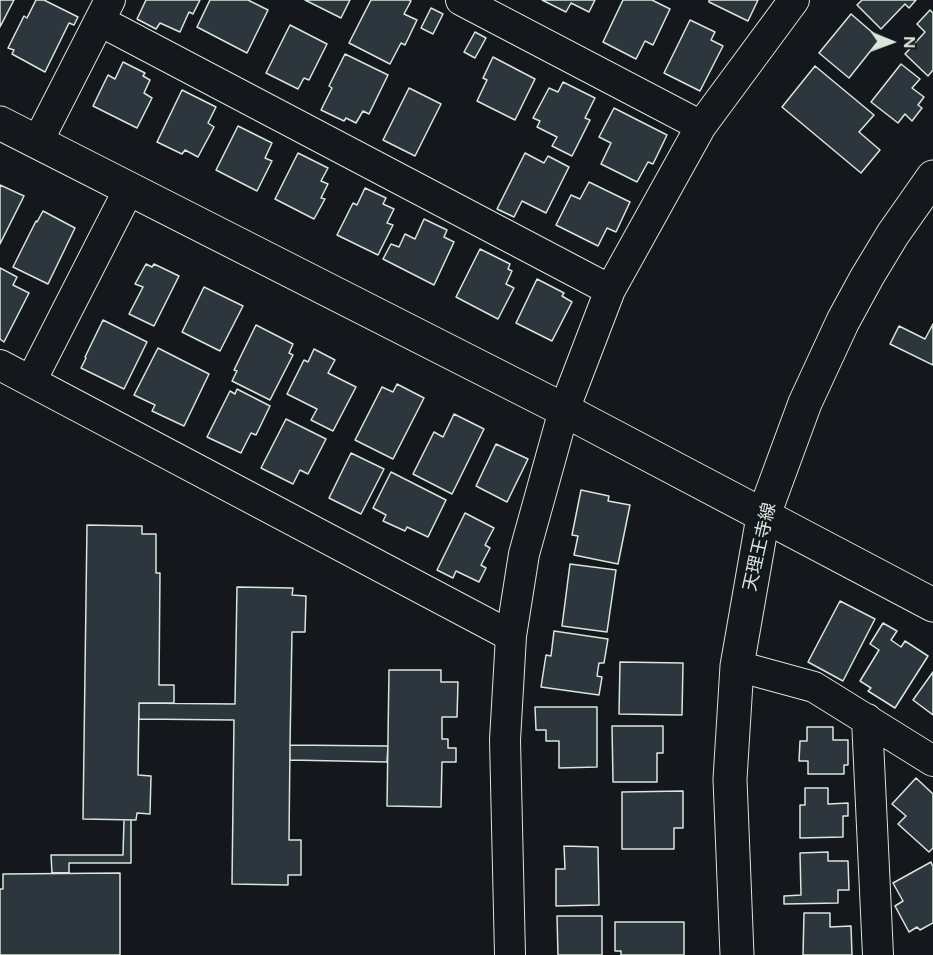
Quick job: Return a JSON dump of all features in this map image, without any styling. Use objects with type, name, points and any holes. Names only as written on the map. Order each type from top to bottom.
[{"type":"street","points":[[461,0],[701,126]]},
{"type":"street","points":[[510,955],[506,740],[511,636],[524,554],[564,410],[610,290],[701,126],[794,0]]},
{"type":"street","points":[[37,143],[105,10],[610,290]]},
{"type":"street","points":[[0,123],[564,410],[933,606]]},
{"type":"street","name":"天理王寺線","points":[[737,955],[730,778],[737,666],[763,517],[806,403],[843,321],[893,234],[933,177]]},
{"type":"street","points":[[31,381],[129,189]]},
{"type":"street","points":[[0,365],[511,636]]},
{"type":"street","points":[[737,666],[814,687],[933,761]]},
{"type":"street","points":[[867,719],[878,955]]},
{"type":"building","points":[[0,0],[14,0],[0,27]]},
{"type":"building","points":[[36,0],[44,0],[78,17],[74,25],[69,23],[45,72],[12,54],[14,50],[8,48],[24,16],[27,18]]},
{"type":"building","points":[[146,0],[200,0],[193,14],[189,12],[180,32],[160,23],[156,29],[137,19]]},
{"type":"building","points":[[210,0],[248,0],[268,10],[247,53],[197,27]]},
{"type":"building","points":[[305,0],[350,0],[341,18]]},
{"type":"building","points":[[371,0],[409,0],[411,1],[404,14],[417,20],[405,45],[401,43],[390,64],[349,43]]},
{"type":"building","points":[[542,0],[595,0],[589,12],[571,3],[566,12]]},
{"type":"building","points":[[623,0],[652,0],[670,9],[653,45],[645,41],[636,59],[603,42]]},
{"type":"building","points":[[709,0],[758,0],[748,21]]},
{"type":"building","points":[[862,0],[916,0],[909,8],[905,4],[881,29],[857,5]]},
{"type":"building","points":[[431,8],[443,14],[433,34],[421,28]]},
{"type":"building","points":[[930,10],[933,13],[933,70],[928,76],[905,54],[925,32],[917,24]]},
{"type":"building","points":[[851,14],[880,39],[849,78],[819,53]]},
{"type":"building","points":[[690,20],[715,32],[711,40],[723,46],[700,91],[664,73]]},
{"type":"building","points":[[290,25],[327,44],[309,80],[304,78],[298,89],[266,73]]},
{"type":"building","points":[[475,32],[486,38],[475,58],[464,52]]},
{"type":"building","points":[[345,54],[388,75],[369,114],[363,111],[356,123],[346,118],[344,121],[321,110],[332,88],[329,86]]},
{"type":"building","points":[[493,57],[535,79],[515,120],[477,101],[487,80],[483,78]]},
{"type":"building","points":[[123,62],[145,73],[143,76],[150,80],[144,93],[152,98],[137,128],[93,106],[108,75],[115,79]]},
{"type":"building","points":[[901,64],[920,79],[912,88],[924,97],[918,105],[922,108],[912,121],[905,114],[898,123],[871,102]]},
{"type":"building","points":[[815,66],[874,115],[859,132],[880,150],[861,173],[782,107]]},
{"type":"building","points":[[563,82],[595,98],[585,118],[590,120],[572,156],[552,146],[557,137],[537,127],[540,121],[533,118],[549,88],[558,92]]},
{"type":"building","points":[[409,88],[441,104],[415,156],[383,140]]},
{"type":"building","points":[[182,90],[216,107],[208,123],[214,127],[198,157],[185,150],[182,154],[157,142]]},
{"type":"building","points":[[614,108],[667,135],[653,164],[648,162],[637,182],[601,164],[611,143],[599,137]]},
{"type":"building","points":[[238,126],[272,143],[265,158],[272,161],[257,191],[216,170]]},
{"type":"building","points":[[298,153],[328,168],[321,181],[328,184],[321,198],[325,199],[314,219],[275,199]]},
{"type":"building","points":[[525,153],[544,163],[548,156],[569,167],[546,213],[522,201],[514,217],[497,209]]},
{"type":"building","points":[[589,182],[630,202],[616,232],[607,228],[598,246],[556,225],[571,195],[580,199]]},
{"type":"building","points":[[0,185],[24,196],[0,244]]},
{"type":"building","points":[[365,188],[386,198],[383,204],[394,209],[387,223],[393,225],[378,255],[337,235],[353,203],[357,205]]},
{"type":"building","points":[[43,211],[75,228],[48,284],[13,267]]},
{"type":"building","points":[[424,219],[447,230],[444,237],[454,242],[434,285],[383,259],[391,244],[399,247],[405,234],[415,239]]},
{"type":"building","points":[[480,249],[510,264],[508,269],[512,271],[506,284],[514,288],[498,319],[456,297]]},
{"type":"building","points":[[146,264],[152,267],[154,264],[179,276],[154,326],[129,314],[143,287],[135,284]]},
{"type":"building","points":[[0,268],[17,277],[13,285],[29,293],[4,342],[0,339]]},
{"type":"building","points":[[537,279],[564,293],[562,296],[572,302],[552,341],[516,323]]},
{"type":"building","points":[[204,287],[243,306],[220,351],[182,332]]},
{"type":"building","points":[[103,320],[147,342],[124,389],[81,368]]},
{"type":"building","points":[[933,324],[933,365],[890,344],[899,326],[925,339]]},
{"type":"building","points":[[256,325],[293,344],[289,353],[293,355],[270,400],[232,381],[237,371],[234,370]]},
{"type":"building","points":[[158,348],[209,374],[184,426],[152,411],[155,405],[134,395]]},
{"type":"building","points":[[314,349],[335,360],[328,373],[356,387],[333,431],[311,420],[317,409],[287,394],[304,360],[308,362]]},
{"type":"building","points":[[397,384],[424,398],[393,459],[355,440],[382,387],[393,392]]},
{"type":"building","points":[[237,389],[270,406],[256,435],[251,433],[241,453],[207,437],[230,391],[235,394]]},
{"type":"building","points":[[454,414],[484,429],[452,494],[413,474],[434,432],[443,437]]},
{"type":"building","points":[[286,419],[326,439],[308,474],[300,470],[293,484],[261,468]]},
{"type":"building","points":[[496,444],[528,459],[507,502],[476,486]]},
{"type":"building","points":[[351,453],[384,469],[361,514],[329,498]]},
{"type":"building","points":[[391,472],[446,500],[428,537],[407,527],[405,531],[383,521],[386,515],[373,508]]},
{"type":"building","points":[[581,490],[609,496],[608,501],[630,505],[618,564],[574,555],[578,536],[572,535]]},
{"type":"building","points":[[465,513],[494,528],[485,545],[490,548],[481,565],[486,568],[479,582],[456,571],[453,578],[437,570]]},
{"type":"building","points":[[87,525],[142,526],[142,534],[156,534],[156,573],[160,573],[159,685],[174,685],[174,703],[139,703],[138,775],[151,776],[150,814],[137,813],[136,820],[83,819]]},
{"type":"building","points":[[570,564],[616,570],[607,632],[562,626]]},
{"type":"building","points":[[237,587],[293,588],[292,595],[306,596],[305,632],[292,632],[289,840],[301,840],[301,875],[288,875],[288,885],[232,884],[234,720],[139,719],[139,703],[235,704]]},
{"type":"building","points":[[840,601],[875,619],[843,681],[808,662]]},
{"type":"building","points":[[883,623],[897,631],[891,640],[901,647],[905,641],[928,656],[895,708],[868,691],[871,688],[860,681],[879,650],[870,644]]},
{"type":"building","points":[[554,631],[608,639],[604,663],[599,663],[597,676],[602,677],[599,695],[541,687],[546,655],[551,656]]},
{"type":"building","points":[[620,662],[683,663],[682,715],[619,714]]},
{"type":"building","points":[[389,670],[441,670],[441,682],[458,682],[457,717],[442,717],[442,739],[448,739],[448,748],[456,748],[456,762],[442,762],[441,807],[387,806]]},
{"type":"building","points":[[933,672],[933,715],[913,700]]},
{"type":"building","points":[[535,707],[597,707],[597,767],[559,768],[559,741],[546,741],[546,730],[536,730]]},
{"type":"building","points":[[612,726],[663,726],[663,753],[657,753],[657,782],[613,782]]},
{"type":"building","points":[[807,727],[833,727],[833,740],[848,740],[848,765],[844,765],[844,774],[808,774],[808,761],[799,761],[800,741],[807,741]]},
{"type":"building","points":[[290,745],[388,746],[387,762],[290,760]]},
{"type":"building","points":[[916,778],[933,794],[933,848],[929,852],[898,824],[906,816],[892,804]]},
{"type":"building","points":[[805,788],[828,788],[828,804],[848,803],[848,816],[843,816],[843,837],[800,838],[800,805],[805,805]]},
{"type":"building","points":[[683,791],[683,828],[674,828],[674,849],[622,849],[622,792]]},
{"type":"building","points":[[124,820],[131,820],[131,863],[69,863],[69,873],[52,873],[51,855],[123,855]]},
{"type":"building","points":[[564,846],[598,847],[599,905],[556,906],[556,869],[565,869]]},
{"type":"building","points":[[828,852],[828,861],[848,861],[849,890],[838,890],[838,903],[784,904],[784,896],[801,895],[800,853]]},
{"type":"building","points":[[931,862],[933,867],[933,923],[920,930],[917,927],[909,932],[895,906],[903,901],[893,883]]},
{"type":"building","points":[[120,873],[120,955],[0,955],[0,889],[3,889],[3,874]]},
{"type":"building","points":[[804,913],[830,913],[830,927],[851,926],[852,955],[803,955]]},
{"type":"building","points":[[557,916],[602,916],[602,955],[558,955]]},
{"type":"building","points":[[615,922],[684,922],[684,955],[621,955],[621,951],[615,951]]}]
